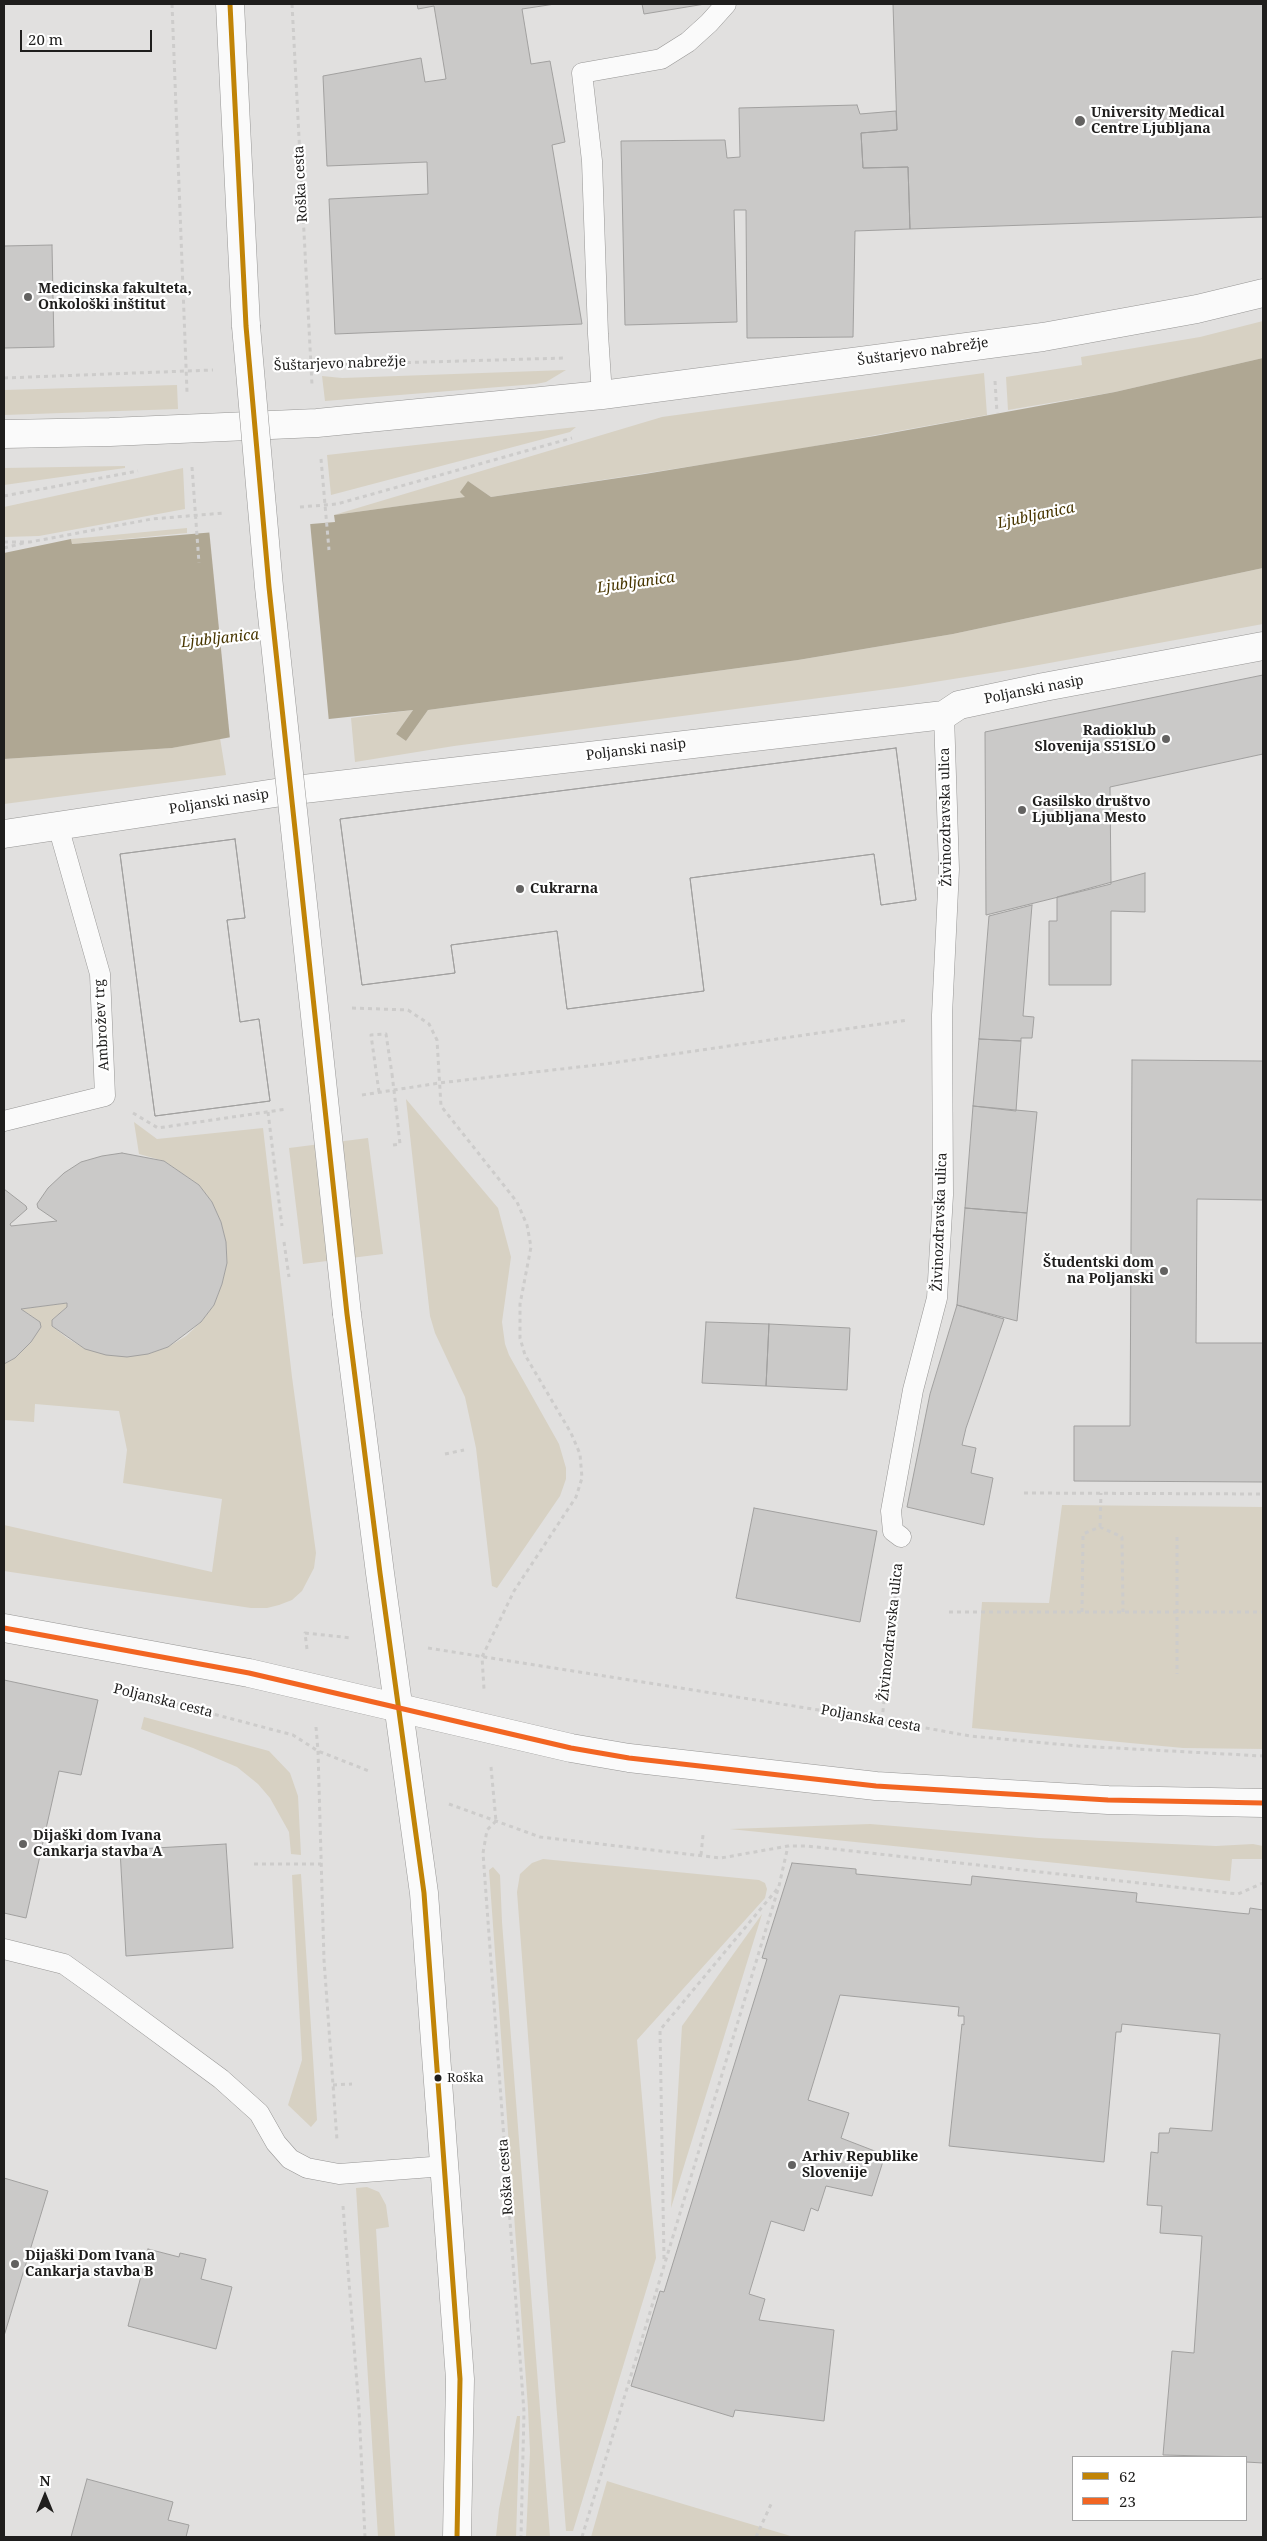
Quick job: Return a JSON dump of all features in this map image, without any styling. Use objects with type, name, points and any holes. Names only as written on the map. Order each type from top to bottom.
[{"type":"main road","points":[[230,4],[246,326],[269,587],[347,1314],[398,1709],[424,1893],[460,2380],[457,2537]]},
{"type":"main road","name":"Šuštarjevo nabrežje","points":[[4,434],[129,432],[317,423],[591,396],[1043,337],[1197,309],[1263,293]]},
{"type":"main road","name":"Poljanski nasip","points":[[4,834],[295,790],[944,715],[959,705],[1263,646]]},
{"type":"main road","points":[[4,1628],[249,1673],[570,1748],[628,1758],[876,1786],[1108,1800],[1263,1803]]},
{"type":"lane","points":[[591,396],[598,334],[592,161],[582,73],[661,59],[675,52],[695,36],[726,4]]},
{"type":"lane","name":"Živinozdravska ulica","points":[[901,1537],[893,1531],[891,1511],[913,1390],[936,1298],[943,1196],[942,1015],[949,869],[944,715]]},
{"type":"lane","name":"Ambrožev trg","points":[[58,826],[100,974],[105,1096]]},
{"type":"lane","points":[[4,1121],[105,1096]]},
{"type":"lane","points":[[4,1949],[64,1964],[99,1989],[221,2080],[259,2113],[276,2143],[290,2159],[307,2168],[339,2174],[445,2166]]},
{"type":"path","points":[[172,4],[186,372]]},
{"type":"path","name":"Roška cesta","points":[[292,4],[310,365]]},
{"type":"path","name":"Šuštarjevo nabrežje","points":[[284,366],[577,357],[591,396]]},
{"type":"path","points":[[4,378],[223,370]]},
{"type":"path","points":[[994,372],[997,412]]},
{"type":"path","points":[[325,505],[337,504],[581,435],[591,396]]},
{"type":"path","points":[[320,456],[329,550]]},
{"type":"path","points":[[192,467],[199,563]]},
{"type":"path","points":[[4,496],[144,469]]},
{"type":"path","points":[[4,548],[152,519],[196,515]]},
{"type":"path","points":[[4,542],[30,542]]},
{"type":"path","points":[[350,1008],[408,1010],[429,1024],[437,1040],[439,1083]]},
{"type":"path","points":[[360,1096],[439,1083],[605,1064],[942,1015]]},
{"type":"path","points":[[378,1092],[371,1036],[386,1034],[400,1144],[393,1145]]},
{"type":"path","name":"Poljanska cesta","points":[[439,1083],[441,1106],[517,1202],[527,1225],[532,1247],[520,1304],[520,1338],[525,1356],[571,1433],[580,1454],[582,1470],[582,1478],[576,1497],[514,1591],[482,1657],[882,1720],[970,1736],[1078,1746],[1263,1756]]},
{"type":"path","points":[[105,1096],[158,1128],[295,1107]]},
{"type":"path","points":[[268,1112],[282,1226]]},
{"type":"path","points":[[284,1242],[289,1277]]},
{"type":"path","points":[[445,1454],[464,1450]]},
{"type":"path","points":[[1024,1493],[1263,1494]]},
{"type":"path","points":[[1100,1526],[1101,1493]]},
{"type":"path","points":[[1082,1612],[1083,1534],[1100,1526]]},
{"type":"path","points":[[1100,1526],[1122,1537],[1123,1612]]},
{"type":"path","name":"Živinozdravska ulica","points":[[882,1720],[901,1537]]},
{"type":"path","points":[[1177,1537],[1177,1674]]},
{"type":"path","points":[[949,1612],[1263,1612]]},
{"type":"path","name":"Poljanska cesta","points":[[112,1688],[293,1735],[318,1751]]},
{"type":"path","name":"Roška cesta","points":[[521,2537],[524,2412],[483,1853],[487,1830],[496,1821],[540,1837],[701,1855]]},
{"type":"path","points":[[704,1835],[701,1855],[721,1858],[788,1846],[1238,1894],[1263,1883]]},
{"type":"path","points":[[582,2537],[779,1886],[788,1846]]},
{"type":"path","points":[[254,1864],[321,1864]]},
{"type":"path","points":[[664,2262],[660,2030],[779,1886]]},
{"type":"path","points":[[333,2085],[352,2084]]},
{"type":"path","points":[[756,2537],[772,2502]]},
{"type":"shaded area","points":[[1263,321],[1263,358],[1115,392],[1008,410],[1006,377],[1082,365],[1081,357],[1200,337]]},
{"type":"shaded area","points":[[566,370],[546,382],[536,384],[325,401],[322,376],[342,378]]},
{"type":"shaded area","points":[[984,373],[987,415],[771,454],[491,497],[468,481],[466,497],[334,515],[662,417]]},
{"type":"shaded area","points":[[177,385],[178,409],[4,415],[4,390]]},
{"type":"shaded area","points":[[576,427],[570,432],[331,495],[327,455]]},
{"type":"shaded area","points":[[125,466],[125,468],[4,485],[4,468]]},
{"type":"shaded area","points":[[183,468],[185,509],[39,536],[4,537],[4,507]]},
{"type":"shaded area","points":[[187,528],[187,533],[72,544],[71,539]]},
{"type":"shaded area","points":[[1263,568],[1263,624],[1022,668],[903,687],[454,746],[355,762],[351,718],[413,710],[396,734],[406,741],[428,710],[798,660],[953,634]]},
{"type":"shaded area","points":[[220,738],[226,775],[4,804],[4,759],[172,748]]},
{"type":"shaded area","points":[[406,1099],[498,1208],[511,1257],[502,1322],[505,1344],[509,1355],[559,1444],[566,1468],[566,1479],[560,1496],[497,1588],[492,1586],[476,1448],[465,1397],[435,1333],[430,1316]]},
{"type":"shaded area","points":[[134,1122],[157,1139],[263,1128],[292,1377],[316,1553],[314,1568],[302,1591],[292,1600],[279,1605],[267,1608],[251,1608],[4,1571],[4,1525],[212,1572],[222,1499],[123,1483],[127,1450],[119,1411],[35,1404],[34,1422],[4,1420],[4,1364],[15,1358],[31,1342],[41,1327],[40,1322],[21,1309],[67,1303],[67,1307],[52,1320],[52,1326],[67,1338],[85,1349],[148,1354],[168,1347],[186,1336],[201,1322],[214,1305],[227,1263],[226,1242],[221,1222],[212,1202],[199,1185],[164,1161],[139,1154]]},
{"type":"shaded area","points":[[368,1138],[383,1254],[303,1264],[289,1148]]},
{"type":"shaded area","points":[[1062,1505],[1263,1507],[1263,1749],[1183,1748],[972,1728],[982,1602],[1049,1603]]},
{"type":"shaded area","points":[[144,1717],[269,1751],[290,1773],[298,1796],[301,1855],[291,1854],[289,1832],[270,1798],[258,1784],[237,1767],[141,1729]]},
{"type":"shaded area","points":[[870,1824],[1039,1838],[1216,1846],[1253,1844],[1263,1846],[1263,1859],[1232,1859],[1230,1881],[730,1829]]},
{"type":"shaded area","points":[[543,1859],[759,1880],[765,1883],[767,1889],[765,1898],[637,2040],[656,2258],[573,2531],[566,2531],[517,1892],[520,1874],[532,1863]]},
{"type":"shaded area","points":[[493,1867],[500,1875],[502,1922],[550,2537],[526,2537],[530,2452],[528,2408],[489,1870]]},
{"type":"shaded area","points":[[301,1874],[317,2120],[311,2127],[288,2105],[302,2060],[292,1875]]},
{"type":"shaded area","points":[[762,1914],[671,2208],[682,2026]]},
{"type":"shaded area","points":[[367,2187],[379,2192],[386,2205],[389,2227],[376,2229],[395,2537],[378,2537],[356,2188]]},
{"type":"shaded area","points":[[517,2416],[520,2416],[516,2537],[496,2537],[499,2509]]},
{"type":"shaded area","points":[[607,2481],[626,2487],[794,2537],[591,2537]]},
{"type":"water","name":"Ljubljanica","points":[[1263,358],[1263,568],[953,634],[798,660],[428,710],[406,741],[396,734],[413,710],[329,719],[172,748],[4,759],[4,553],[71,539],[72,544],[335,522],[334,515],[465,497],[460,492],[468,481],[491,497],[645,474],[875,436],[1115,392]]},
{"type":"pier","points":[[310,522],[329,722],[230,739],[209,529]]},
{"type":"building","points":[[417,4],[555,4],[522,9],[531,64],[550,61],[565,142],[552,145],[582,324],[335,334],[329,199],[428,194],[427,162],[327,166],[323,76],[421,58],[425,82],[446,79],[434,6],[418,9]]},
{"type":"building","points":[[642,4],[705,4],[644,14]]},
{"type":"building","name":"University Medical Centre Ljubljana","points":[[893,4],[1263,4],[1263,217],[910,229],[908,167],[863,168],[861,133],[897,130]]},
{"type":"building","points":[[857,105],[860,114],[896,111],[897,130],[861,133],[863,168],[908,167],[910,229],[855,231],[853,337],[747,338],[746,210],[734,210],[737,322],[625,325],[621,141],[725,140],[727,158],[740,157],[739,108]]},
{"type":"building","name":"Medicinska fakulteta, Onkološki inštitut","points":[[52,245],[54,347],[4,348],[4,246]]},
{"type":"building","points":[[1263,675],[1263,754],[1110,787],[1111,884],[986,915],[985,732]]},
{"type":"building","name":"Cukrarna","points":[[896,748],[916,900],[881,905],[874,854],[690,878],[704,991],[567,1009],[557,931],[451,945],[455,973],[362,985],[340,819]]},
{"type":"building","name":"Cukrarna","points":[[896,748],[916,900],[881,905],[874,854],[690,878],[704,991],[567,1009],[557,931],[451,945],[455,973],[362,985],[340,819]]},
{"type":"building","points":[[235,839],[245,918],[227,920],[240,1022],[259,1019],[270,1101],[155,1116],[120,854]]},
{"type":"building","points":[[235,839],[245,918],[227,920],[240,1022],[259,1019],[270,1101],[155,1116],[120,854]]},
{"type":"building","points":[[1145,873],[1145,912],[1111,911],[1111,985],[1049,985],[1049,921],[1057,921],[1057,897]]},
{"type":"building","points":[[1032,905],[1023,1016],[1034,1017],[1032,1038],[1021,1038],[1021,1041],[979,1039],[989,916]]},
{"type":"building","points":[[979,1039],[1021,1041],[1016,1111],[973,1106]]},
{"type":"building","name":"Študentski dom na Poljanski","points":[[1132,1060],[1263,1061],[1263,1200],[1197,1199],[1196,1343],[1263,1343],[1263,1482],[1074,1481],[1074,1426],[1130,1426]]},
{"type":"building","points":[[973,1106],[1037,1112],[1027,1213],[965,1208]]},
{"type":"building","points":[[122,1153],[164,1161],[199,1185],[212,1202],[221,1222],[226,1242],[227,1263],[214,1305],[201,1322],[168,1347],[148,1354],[127,1357],[106,1355],[85,1349],[52,1326],[52,1320],[67,1307],[67,1303],[21,1309],[40,1322],[41,1327],[31,1342],[15,1358],[4,1364],[4,1189],[26,1206],[27,1209],[10,1224],[11,1226],[57,1221],[38,1208],[37,1204],[48,1188],[64,1173],[81,1162]]},
{"type":"building","points":[[965,1208],[1027,1213],[1017,1321],[957,1305]]},
{"type":"building","points":[[957,1305],[1004,1319],[966,1428],[962,1445],[976,1448],[971,1473],[993,1478],[984,1525],[907,1507],[930,1394]]},
{"type":"building","points":[[706,1322],[769,1324],[766,1386],[702,1383]]},
{"type":"building","points":[[769,1324],[850,1328],[847,1390],[766,1386]]},
{"type":"building","points":[[754,1508],[877,1531],[860,1622],[736,1598]]},
{"type":"building","name":"Dijaški dom Ivana Cankarja stavba A","points":[[4,1680],[98,1700],[81,1775],[59,1771],[26,1918],[4,1913]]},
{"type":"building","points":[[226,1844],[233,1948],[126,1956],[120,1850]]},
{"type":"building","name":"Arhiv Republike Slovenije","points":[[792,1863],[856,1869],[856,1874],[971,1885],[972,1876],[1137,1893],[1136,1902],[1238,1913],[1249,1914],[1250,1908],[1263,1910],[1263,2463],[1247,2462],[1247,2456],[1163,2455],[1172,2351],[1194,2353],[1202,2236],[1160,2233],[1162,2206],[1147,2205],[1151,2152],[1158,2153],[1159,2133],[1169,2133],[1170,2128],[1212,2131],[1220,2034],[1122,2024],[1121,2032],[1116,2032],[1104,2162],[949,2146],[962,2024],[964,2025],[964,2016],[958,2016],[959,2007],[840,1995],[808,2100],[849,2113],[841,2138],[885,2155],[872,2196],[826,2186],[818,2211],[811,2208],[804,2231],[771,2221],[749,2294],[765,2299],[759,2320],[834,2330],[824,2421],[735,2410],[733,2417],[631,2386],[660,2291],[664,2292],[767,1959],[762,1958]]},
{"type":"building","name":"Dijaški Dom Ivana Cankarja stavba B","points":[[4,2178],[48,2191],[4,2336]]},
{"type":"building","points":[[148,2249],[179,2257],[180,2253],[206,2259],[201,2279],[232,2287],[216,2349],[128,2326]]},
{"type":"building","points":[[87,2479],[173,2502],[168,2520],[189,2525],[186,2537],[71,2537]]},
{"type":"transit line","name":"62","points":[[230,4],[246,326],[269,587],[347,1314],[424,1893],[460,2379],[457,2537]]},
{"type":"transit line","name":"23","points":[[4,1628],[249,1673],[571,1748],[629,1758],[876,1786],[1108,1800],[1263,1803]]},
{"type":"place","name":"University Medical Centre Ljubljana","points":[[1080,121]]},
{"type":"place","name":"Medicinska fakulteta, Onkološki inštitut","points":[[28,297]]},
{"type":"place","name":"Radioklub Slovenija S51SLO","points":[[1166,739]]},
{"type":"place","name":"Gasilsko društvo Ljubljana Mesto","points":[[1022,810]]},
{"type":"place","name":"Cukrarna","points":[[520,889]]},
{"type":"place","name":"Študentski dom na Poljanski","points":[[1164,1271]]},
{"type":"place","name":"Dijaški dom Ivana Cankarja stavba A","points":[[23,1844]]},
{"type":"place","name":"Roška","points":[[438,2078]]},
{"type":"place","name":"Arhiv Republike Slovenije","points":[[792,2165]]},
{"type":"place","name":"Dijaški Dom Ivana Cankarja stavba B","points":[[15,2264]]}]
